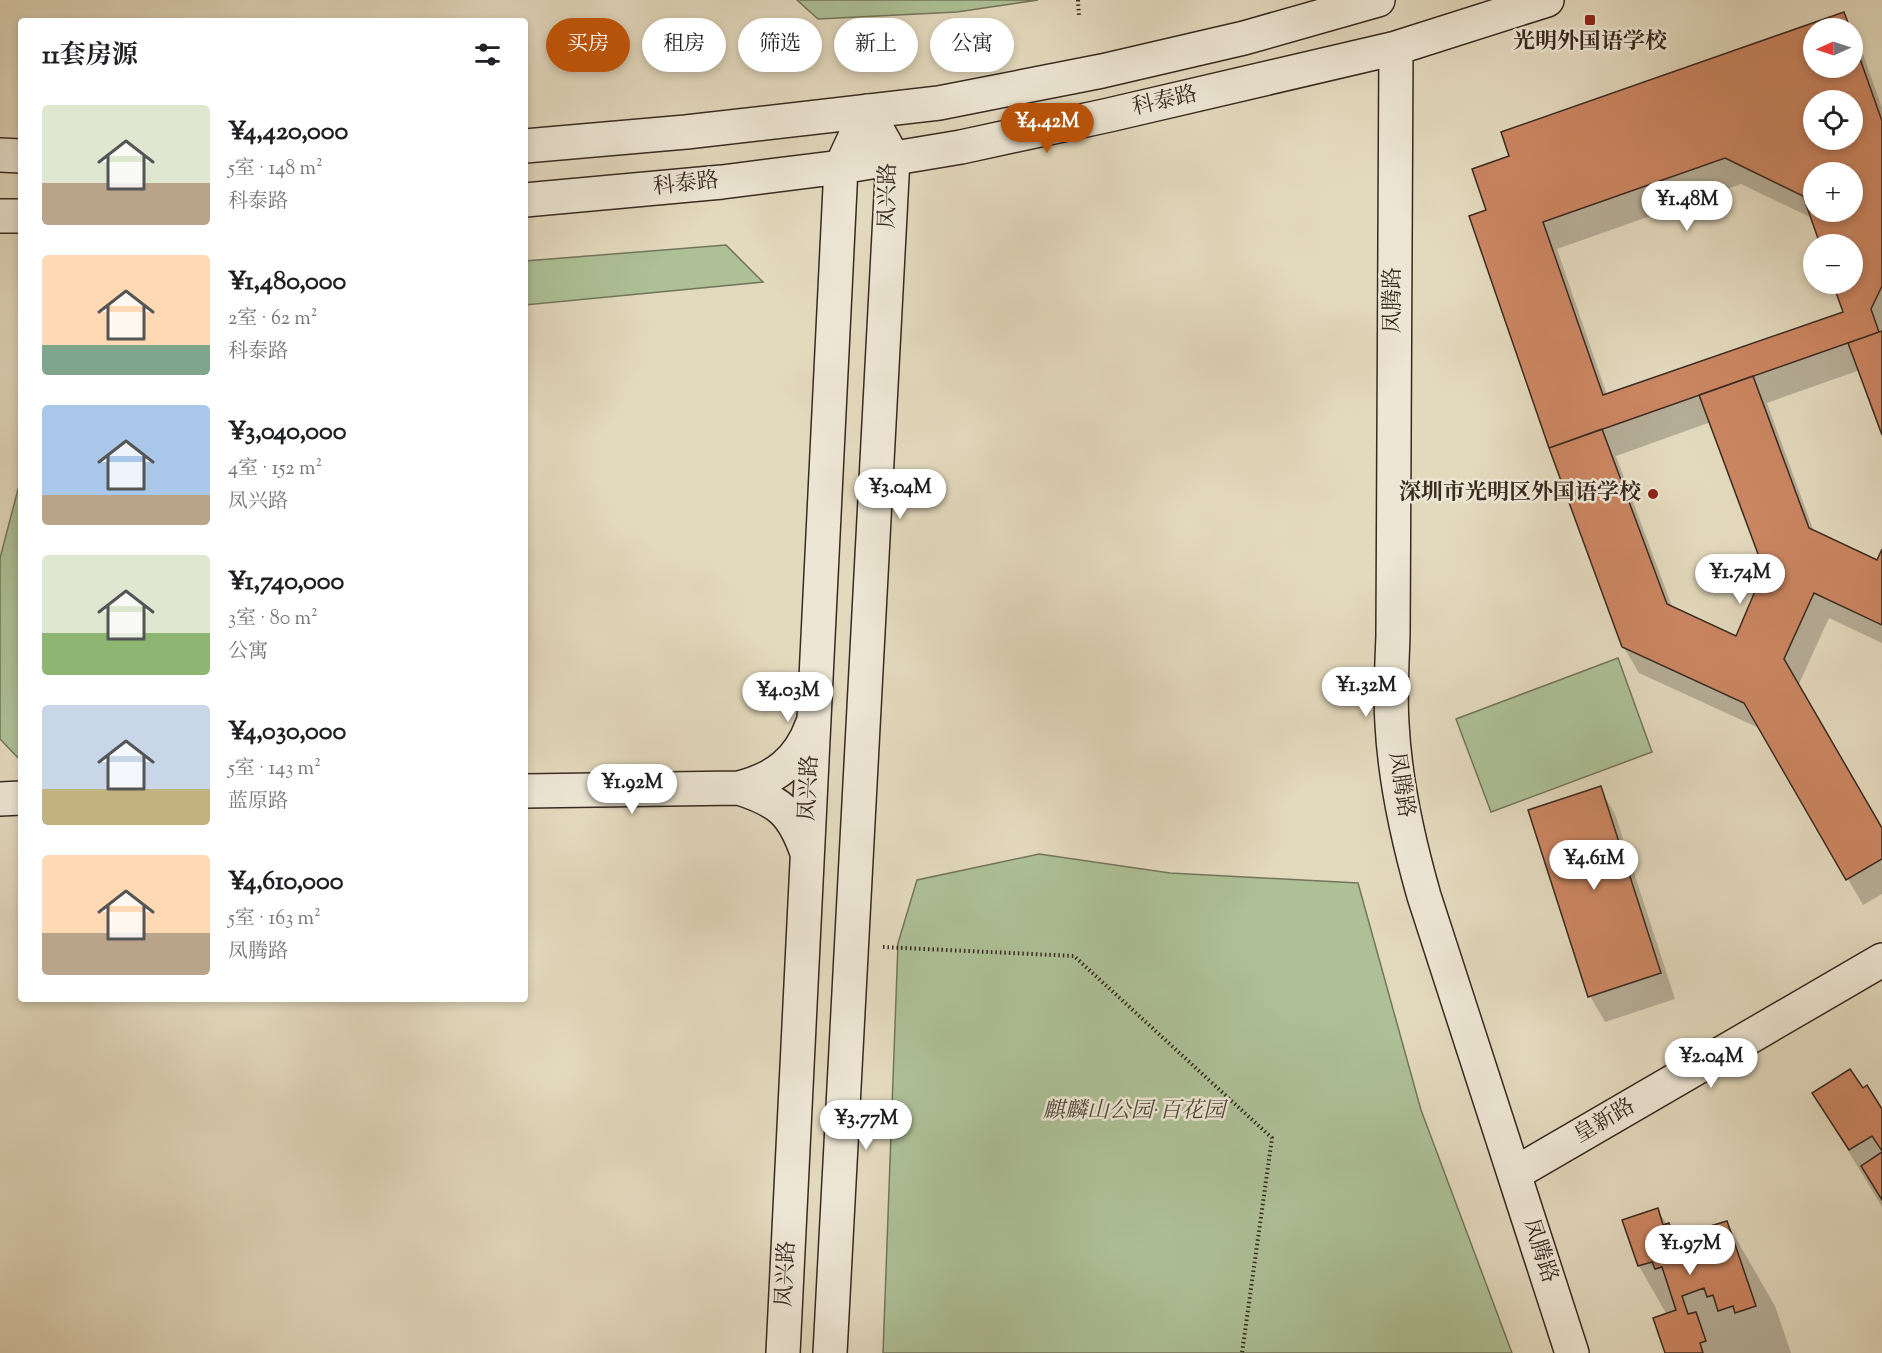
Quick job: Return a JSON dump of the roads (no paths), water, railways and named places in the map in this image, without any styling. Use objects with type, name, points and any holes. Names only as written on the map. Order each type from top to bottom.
[{"type":"street","name":"科泰路","points":[[528,146],[686,132],[939,103],[1102,71],[1244,38],[1378,0]]},
{"type":"street","name":"科泰路","points":[[528,200],[722,182],[841,167],[961,147],[1396,48],[1547,0]]},
{"type":"street","name":"凤腾路","points":[[1396,48],[1391,679],[1396,768],[1410,844],[1424,896],[1572,1353]]},
{"type":"street","name":"凤兴路","points":[[830,1353],[893,158],[867,111]]},
{"type":"street","name":"凤兴路","points":[[783,1353],[841,167],[867,111]]},
{"type":"street","points":[[0,155],[18,156]]},
{"type":"street","points":[[0,216],[18,216]]},
{"type":"street","points":[[528,791],[738,788],[759,783],[794,759],[806,741],[814,720]]},
{"type":"street","points":[[738,788],[760,795],[778,805],[796,826],[807,853]]},
{"type":"street","points":[[0,799],[18,798]]},
{"type":"street","name":"皇新路","points":[[1514,1174],[1882,960]]},
{"type":"place","name":"光明外国语学校","points":[[1590,20]]},
{"type":"place","name":"深圳市光明区外国语学校","points":[[1653,494]]},
{"type":"park label","name":"麒麟山公园·百花园","points":[[1134,1112]]}]
